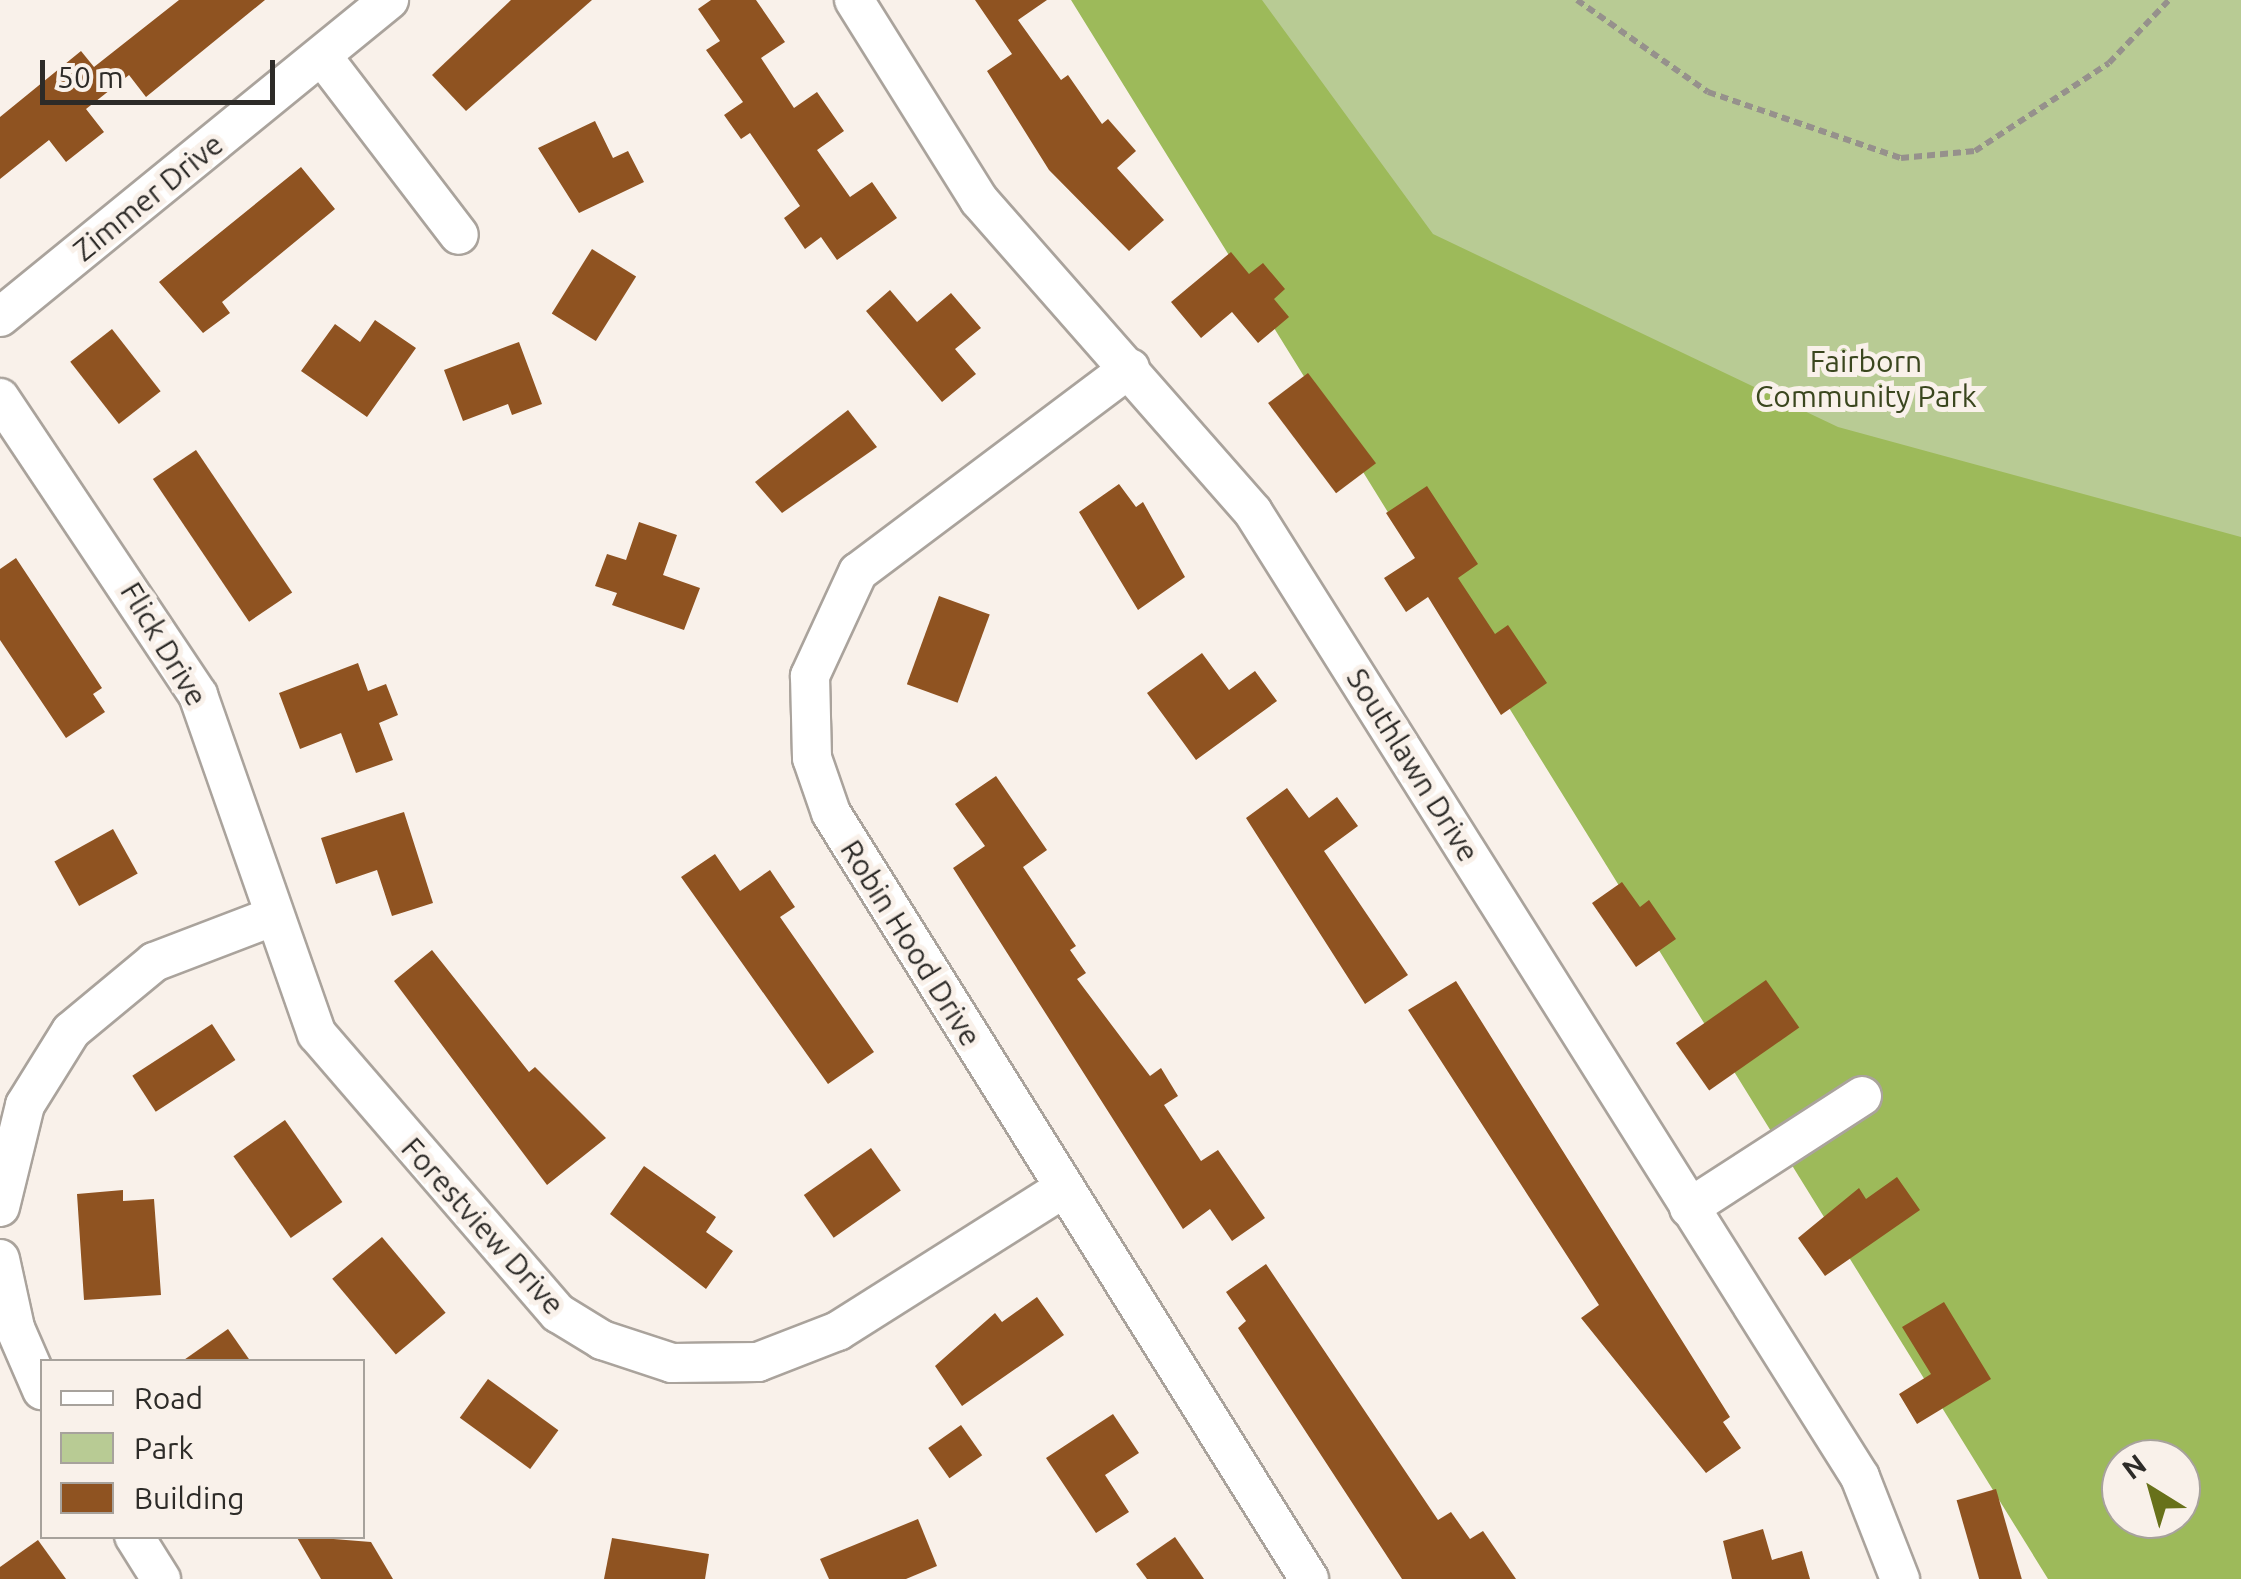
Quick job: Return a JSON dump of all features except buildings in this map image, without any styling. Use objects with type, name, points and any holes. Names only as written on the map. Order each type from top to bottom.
[{"type":"street","name":"Zimmer Drive","points":[[0,317],[389,0]]},
{"type":"street","name":"Southlawn Drive","points":[[854,0],[980,200],[1252,512],[1860,1478],[1900,1579]]},
{"type":"street","points":[[322,56],[459,235]]},
{"type":"street","name":"Robin Hood Drive","points":[[1130,368],[884,544],[836,604],[808,696],[812,758],[831,813],[1309,1579]]},
{"type":"street","name":"Flick Drive","points":[[0,398],[198,695],[272,917]]},
{"type":"street","points":[[0,1207],[26,1105],[71,1031],[154,962],[272,917]]},
{"type":"street","name":"Forestview Drive","points":[[272,917],[301,1004],[334,1058],[535,1292],[630,1352],[715,1366],[800,1350],[1064,1188]]},
{"type":"street","points":[[1689,1208],[1862,1096]]},
{"type":"street","points":[[0,1259],[15,1328],[40,1385]]},
{"type":"street","points":[[136,1539],[161,1579]]},
{"type":"path","points":[[1577,0],[1618,38],[1708,92],[1901,158],[1974,151],[2109,63],[2169,0]]},
{"type":"green space","name":"Fairborn Community Park","points":[[1071,0],[1262,0],[1433,234],[1838,427],[2241,537],[2241,1579],[2048,1579]]},
{"type":"green space","name":"Fairborn Community Park","points":[[1223,0],[2241,0],[2241,1579],[2112,1579]]}]
